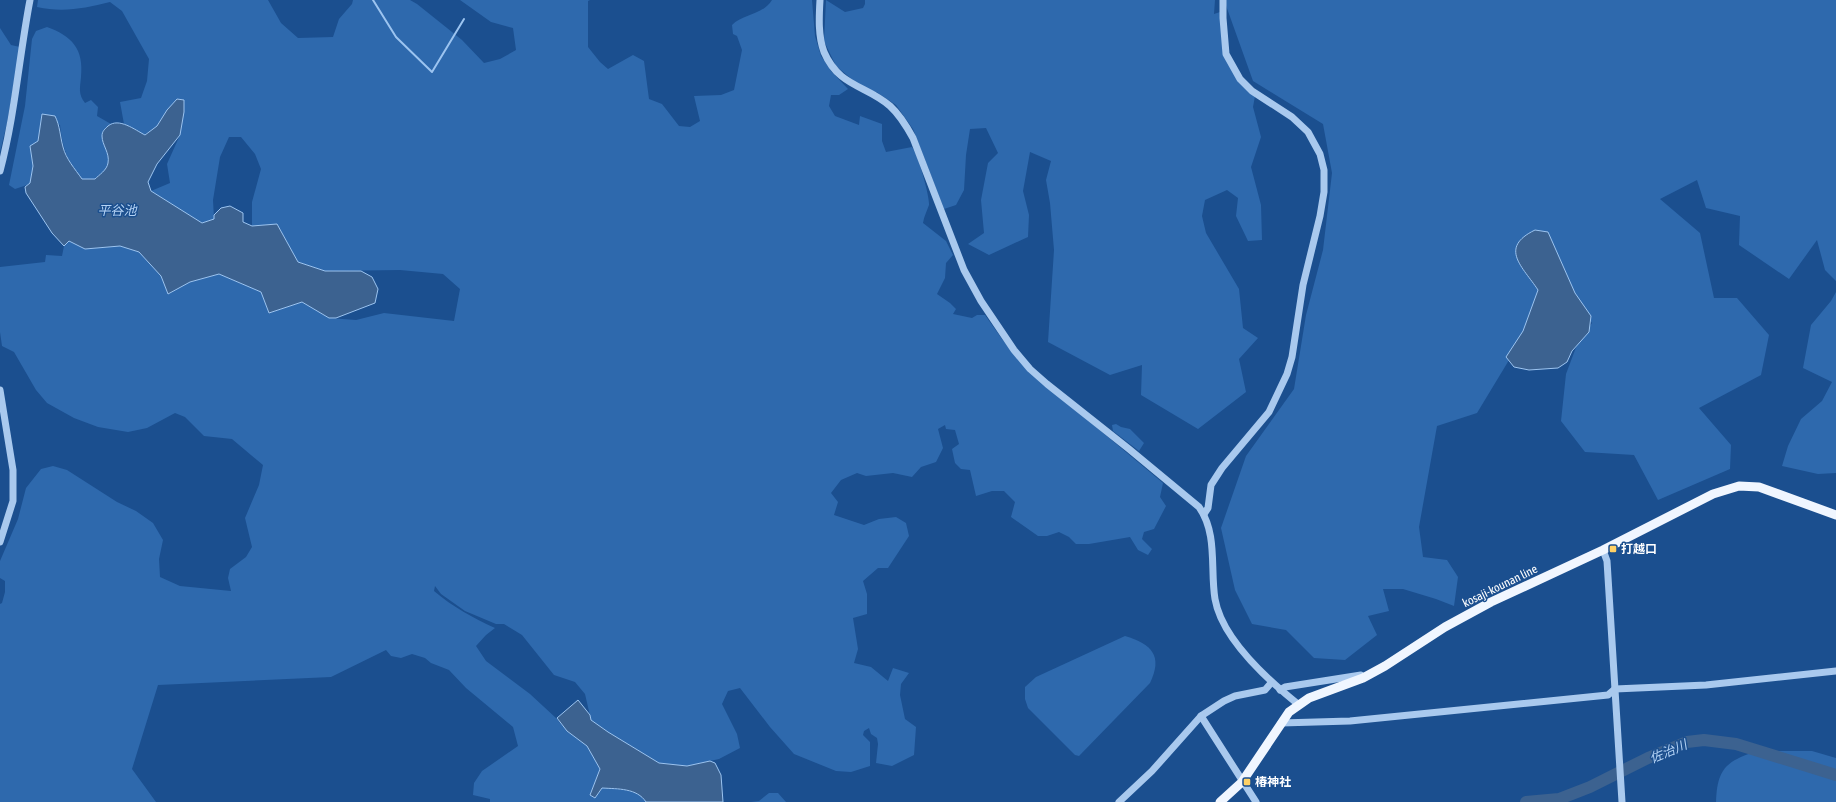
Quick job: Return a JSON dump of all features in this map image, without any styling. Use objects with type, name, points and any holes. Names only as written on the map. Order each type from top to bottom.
[{"type":"main road","name":"kosaji-kounan line","points":[[1220,802],[1242,782],[1289,712],[1309,698],[1363,678],[1385,666],[1445,627],[1603,550],[1713,494],[1739,486],[1759,487],[1835,516]]},
{"type":"street","points":[[0,171],[16,98],[24,31],[30,0]]},
{"type":"street","points":[[820,0],[820,35],[824,52],[840,75],[851,85],[879,98],[889,106],[906,126],[913,138],[964,270],[981,301],[1014,350],[1030,369],[1047,384],[1192,500],[1204,514],[1210,532],[1215,599],[1220,617],[1243,651],[1271,683],[1299,705]]},
{"type":"street","points":[[1204,514],[1208,508],[1211,485],[1222,468],[1268,412],[1287,374],[1292,357],[1303,285],[1320,216],[1324,192],[1324,170],[1320,154],[1308,132],[1292,116],[1252,91],[1240,79],[1226,54],[1223,0]]},
{"type":"street","points":[[0,390],[13,470],[13,501],[0,542]]},
{"type":"street","points":[[1603,550],[1607,561],[1619,752],[1619,801]]},
{"type":"street","points":[[1281,723],[1350,721],[1417,715],[1608,695],[1615,688],[1706,685],[1836,671]]},
{"type":"street","points":[[1280,690],[1285,687],[1361,675],[1363,678]]},
{"type":"street","points":[[1119,802],[1152,770],[1201,716],[1224,701],[1235,696],[1265,690],[1271,683]]},
{"type":"street","points":[[1201,716],[1256,802]]},
{"type":"shaded area","points":[[38,0],[268,0],[281,23],[298,38],[333,37],[339,19],[352,4],[353,0],[410,0],[462,40],[484,63],[500,59],[516,50],[513,28],[491,22],[460,0],[590,0],[588,1],[588,47],[600,62],[608,69],[633,55],[644,61],[649,99],[662,104],[679,126],[690,127],[700,121],[694,96],[721,95],[734,90],[742,50],[737,36],[733,34],[732,25],[737,21],[764,9],[772,0],[812,0],[815,36],[821,56],[831,71],[848,89],[839,95],[831,95],[829,106],[835,116],[859,125],[860,116],[882,124],[882,141],[886,152],[912,147],[917,158],[929,200],[929,205],[923,223],[946,241],[953,255],[946,263],[945,278],[937,294],[956,309],[953,314],[972,318],[977,315],[985,315],[1002,339],[1029,371],[1163,483],[1160,497],[1166,506],[1154,529],[1144,532],[1142,539],[1152,549],[1148,555],[1138,550],[1130,537],[1089,544],[1076,544],[1069,537],[1059,532],[1047,536],[1038,536],[1011,517],[1015,502],[1004,491],[992,491],[976,496],[970,470],[961,469],[955,463],[952,449],[959,444],[955,430],[946,429],[945,425],[938,429],[943,448],[936,462],[921,467],[912,477],[893,473],[866,476],[857,473],[841,480],[831,493],[838,502],[834,515],[864,525],[879,519],[896,517],[906,523],[909,536],[888,568],[878,568],[863,581],[867,594],[867,614],[853,618],[858,649],[854,663],[871,667],[888,681],[893,668],[909,673],[901,684],[900,695],[905,719],[916,727],[914,755],[892,766],[876,763],[878,744],[877,738],[871,734],[869,728],[864,731],[863,735],[870,742],[870,766],[851,772],[836,771],[794,754],[770,727],[740,688],[728,691],[722,704],[737,734],[740,748],[719,759],[687,766],[659,763],[591,720],[585,694],[575,682],[554,675],[522,635],[504,624],[496,624],[465,611],[441,594],[435,586],[434,591],[448,602],[495,628],[476,646],[486,661],[530,694],[556,718],[567,731],[587,746],[600,769],[590,795],[595,798],[602,788],[626,790],[642,795],[646,802],[490,802],[490,799],[473,795],[474,783],[482,771],[518,746],[513,727],[466,688],[449,670],[431,663],[425,658],[412,654],[401,658],[391,656],[386,650],[331,677],[158,685],[132,769],[156,802],[0,802],[0,604],[2,603],[5,592],[5,581],[0,578],[0,561],[18,519],[26,488],[41,469],[53,466],[67,470],[117,502],[136,511],[153,523],[163,540],[159,559],[160,577],[180,586],[231,591],[228,578],[230,569],[246,557],[252,547],[245,518],[259,485],[263,465],[232,439],[204,436],[185,417],[175,413],[147,428],[128,432],[98,427],[74,418],[47,403],[36,390],[14,352],[2,346],[0,332],[0,267],[45,262],[46,255],[62,256],[64,246],[69,241],[85,249],[120,246],[139,252],[161,276],[168,294],[190,282],[219,274],[261,292],[269,313],[302,302],[329,318],[356,320],[384,313],[454,321],[460,289],[443,274],[400,270],[325,271],[298,262],[277,224],[252,226],[252,202],[261,169],[255,154],[241,137],[229,137],[220,157],[213,200],[214,219],[202,223],[151,191],[170,183],[167,164],[180,135],[167,110],[157,126],[144,135],[124,124],[120,102],[141,98],[147,81],[149,59],[122,11],[110,2],[65,10],[47,9],[37,7]]},
{"type":"shaded area","points":[[826,0],[845,12],[863,8],[865,0],[1215,0],[1214,14],[1220,12],[1223,53],[1255,96],[1253,107],[1261,137],[1251,167],[1261,205],[1262,240],[1248,241],[1236,216],[1238,198],[1227,190],[1205,200],[1202,216],[1206,233],[1239,289],[1243,328],[1258,338],[1239,359],[1246,392],[1198,429],[1141,395],[1142,365],[1110,375],[1048,342],[1054,250],[1050,203],[1046,180],[1051,161],[1030,152],[1023,191],[1029,215],[1028,237],[989,255],[968,244],[984,233],[981,200],[988,163],[998,153],[986,128],[970,129],[966,155],[964,190],[956,205],[944,209],[913,129],[896,105],[878,93],[860,86],[836,66],[824,41]]},
{"type":"shaded area","points":[[1224,0],[1836,0],[1836,281],[1825,270],[1817,240],[1789,279],[1739,245],[1740,216],[1706,208],[1697,180],[1660,199],[1700,233],[1714,298],[1737,298],[1769,335],[1761,375],[1699,408],[1731,445],[1730,469],[1658,500],[1634,455],[1585,452],[1561,421],[1566,374],[1578,342],[1592,323],[1526,236],[1517,256],[1543,286],[1529,327],[1477,413],[1437,426],[1419,527],[1423,557],[1447,560],[1458,577],[1454,606],[1403,589],[1383,589],[1389,611],[1368,616],[1377,635],[1345,660],[1314,658],[1286,630],[1252,624],[1235,590],[1221,528],[1246,456],[1294,389],[1306,315],[1323,250],[1332,173],[1323,124],[1253,81]]},
{"type":"shaded area","points":[[47,27],[70,39],[78,51],[81,67],[81,97],[85,103],[91,100],[98,107],[97,116],[111,124],[103,135],[103,140],[109,159],[108,165],[95,179],[82,179],[66,154],[60,125],[42,114],[38,141],[30,147],[33,166],[30,184],[15,189],[9,185],[25,106],[32,39],[36,31]]},
{"type":"shaded area","points":[[0,28],[11,45],[20,47],[7,123],[0,152]]},
{"type":"shaded area","points":[[1836,292],[1836,473],[1818,474],[1782,466],[1788,446],[1801,419],[1822,401],[1832,382],[1803,368],[1811,325],[1831,301]]},
{"type":"shaded area","points":[[1116,424],[1130,429],[1144,443],[1139,451],[1113,431],[1112,425]]},
{"type":"shaded area","points":[[1125,636],[1142,643],[1152,652],[1155,658],[1154,674],[1150,683],[1079,756],[1075,755],[1028,708],[1025,699],[1025,687],[1036,677]]},
{"type":"shaded area","points":[[1757,751],[1812,751],[1836,758],[1836,802],[1716,802],[1719,781],[1726,768],[1738,758]]},
{"type":"shaded area","points":[[769,793],[778,793],[786,802],[751,802],[759,801]]},
{"type":"water","name":"平谷池","points":[[177,99],[184,100],[184,112],[180,135],[157,164],[148,182],[151,191],[202,223],[214,219],[214,215],[221,208],[230,206],[243,213],[243,222],[252,226],[277,224],[298,262],[325,271],[361,271],[372,277],[378,289],[375,303],[336,318],[329,318],[302,302],[269,313],[261,292],[219,274],[190,282],[168,294],[161,276],[139,252],[120,246],[85,249],[69,241],[64,246],[52,233],[26,193],[25,187],[30,183],[33,166],[30,146],[38,141],[42,114],[55,116],[66,156],[82,179],[95,179],[105,170],[108,163],[108,156],[102,136],[103,131],[108,126],[117,123],[127,125],[145,135],[157,126],[167,110]]},
{"type":"water","points":[[1535,230],[1548,232],[1575,293],[1591,316],[1589,332],[1572,351],[1567,362],[1558,368],[1529,370],[1514,367],[1506,357],[1523,331],[1538,290],[1521,266],[1517,258],[1516,251],[1518,244],[1524,237]]},
{"type":"water","points":[[578,700],[590,715],[591,720],[659,763],[687,766],[710,761],[715,763],[721,775],[723,802],[646,802],[638,794],[627,790],[602,788],[595,798],[590,795],[600,769],[587,746],[567,731],[557,718]]},
{"type":"waterway","points":[[373,0],[396,37],[432,72],[464,19]]},
{"type":"waterway","name":"佐治川","points":[[1526,802],[1559,799],[1590,787],[1648,758],[1687,742],[1704,740],[1736,744],[1836,775]]},
{"type":"place","name":"打越口","points":[[1613,549]]},
{"type":"place","name":"椿神社","points":[[1247,782]]}]
